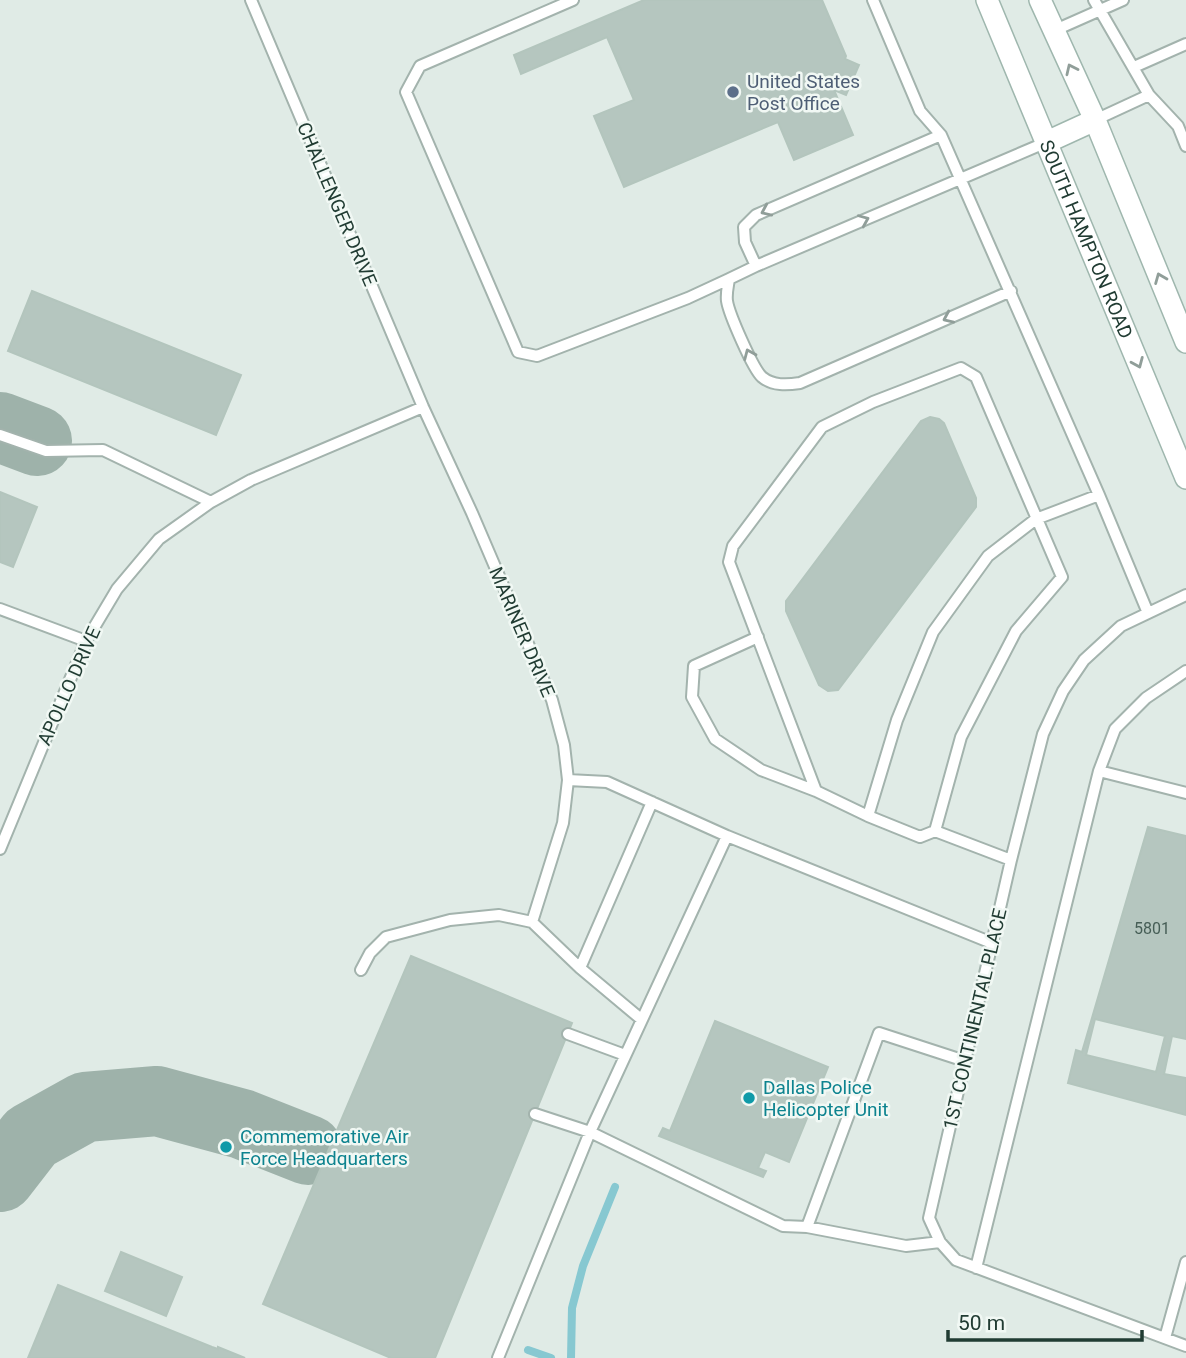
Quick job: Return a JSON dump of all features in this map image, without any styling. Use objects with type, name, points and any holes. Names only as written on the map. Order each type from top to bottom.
[{"type":"main road","name":"SOUTH HAMPTON ROAD","points":[[987,0],[1186,478]]},
{"type":"main road","points":[[1040,0],[1095,120],[1186,342]]},
{"type":"main road","points":[[1047,142],[1095,120]]},
{"type":"lane","name":"CHALLENGER DRIVE","points":[[251,0],[424,407]]},
{"type":"lane","points":[[573,0],[420,66],[406,92],[518,352],[537,356],[688,298],[756,266],[1047,142]]},
{"type":"lane","points":[[873,0],[920,111],[941,135],[1011,291],[1148,613]]},
{"type":"lane","points":[[1053,31],[1096,5],[1123,0]]},
{"type":"lane","points":[[1096,5],[1149,95],[1182,125],[1186,146]]},
{"type":"lane","points":[[1134,67],[1186,44]]},
{"type":"lane","points":[[1095,120],[1149,95]]},
{"type":"lane","points":[[756,266],[745,242],[744,227],[756,215],[941,135]]},
{"type":"lane","points":[[729,279],[727,304],[754,367],[762,377],[786,386],[800,383],[1011,291]]},
{"type":"lane","points":[[816,791],[729,562],[733,546],[822,428],[873,402],[961,368],[976,377],[1062,578],[1016,631],[961,737],[935,831]]},
{"type":"lane","name":"APOLLO DRIVE","points":[[0,849],[86,641],[117,589],[159,539],[211,502],[251,480],[424,407]]},
{"type":"lane","name":"MARINER DRIVE","points":[[424,407],[552,700],[564,745],[568,780],[563,823],[532,922]]},
{"type":"lane","points":[[0,435],[46,451],[103,450],[211,502]]},
{"type":"lane","points":[[869,816],[897,720],[933,632],[988,556],[1036,519],[1099,495]]},
{"type":"lane","name":"1ST CONTINENTAL PLACE","points":[[940,1242],[929,1218],[1011,860],[1043,734],[1063,691],[1084,660],[1121,626],[1186,595]]},
{"type":"lane","points":[[0,609],[86,641]]},
{"type":"lane","points":[[758,637],[695,666],[692,697],[715,739],[761,770],[920,837],[935,831],[1011,860]]},
{"type":"lane","points":[[976,1268],[1099,771],[1115,729],[1146,698],[1186,671]]},
{"type":"lane","points":[[1099,771],[1186,793]]},
{"type":"lane","points":[[568,780],[607,782],[727,836],[992,943]]},
{"type":"lane","points":[[580,968],[652,802]]},
{"type":"lane","points":[[498,1358],[590,1132],[727,836]]},
{"type":"lane","points":[[361,970],[370,953],[386,937],[450,920],[499,915],[532,922],[580,968],[641,1019]]},
{"type":"lane","points":[[807,1227],[879,1033],[965,1061]]},
{"type":"lane","points":[[568,1034],[625,1055]]},
{"type":"lane","points":[[535,1114],[590,1132],[783,1226],[807,1227],[906,1246],[940,1242],[956,1260],[1186,1346]]},
{"type":"lane","points":[[1165,1338],[1186,1262]]},
{"type":"building","name":"United States Post Office","points":[[644,0],[822,0],[845,59],[859,65],[846,95],[834,90],[853,135],[794,160],[778,122],[624,187],[594,116],[634,100],[607,37],[521,74],[514,55]]},
{"type":"building","points":[[32,291],[241,375],[216,435],[8,351]]},
{"type":"building","points":[[930,417],[944,423],[976,498],[976,507],[838,690],[828,691],[819,685],[786,611],[786,601],[921,421]]},
{"type":"building","points":[[0,492],[37,507],[13,567],[0,562]]},
{"type":"building","points":[[1148,827],[1186,836],[1186,1039],[1172,1036],[1164,1074],[1186,1078],[1186,1115],[1068,1083],[1076,1050],[1082,1052]],"holes":[[[1095,1019],[1165,1036],[1156,1072],[1086,1055]]]},
{"type":"building","points":[[411,956],[572,1023],[435,1358],[391,1358],[263,1304]]},
{"type":"building","name":"Dallas Police Helicopter Unit","points":[[715,1021],[828,1067],[789,1162],[765,1152],[758,1168],[766,1171],[763,1177],[659,1136],[663,1128],[670,1131]]},
{"type":"building","points":[[121,1252],[182,1277],[166,1316],[105,1291]]},
{"type":"building","points":[[58,1285],[212,1347],[245,1358],[28,1358]]},
{"type":"waterway","points":[[571,1358],[572,1308],[583,1266],[615,1187]]},
{"type":"waterway","points":[[528,1350],[551,1358]]},
{"type":"taxiway","points":[[0,427],[37,441]]},
{"type":"taxiway","points":[[0,1177],[31,1137],[85,1107],[157,1101],[242,1124],[308,1150]]},
{"type":"place","name":"United States Post Office","points":[[733,92]]},
{"type":"place","name":"Dallas Police Helicopter Unit","points":[[749,1098]]},
{"type":"place","name":"Commemorative Air Force Headquarters","points":[[226,1147]]}]
